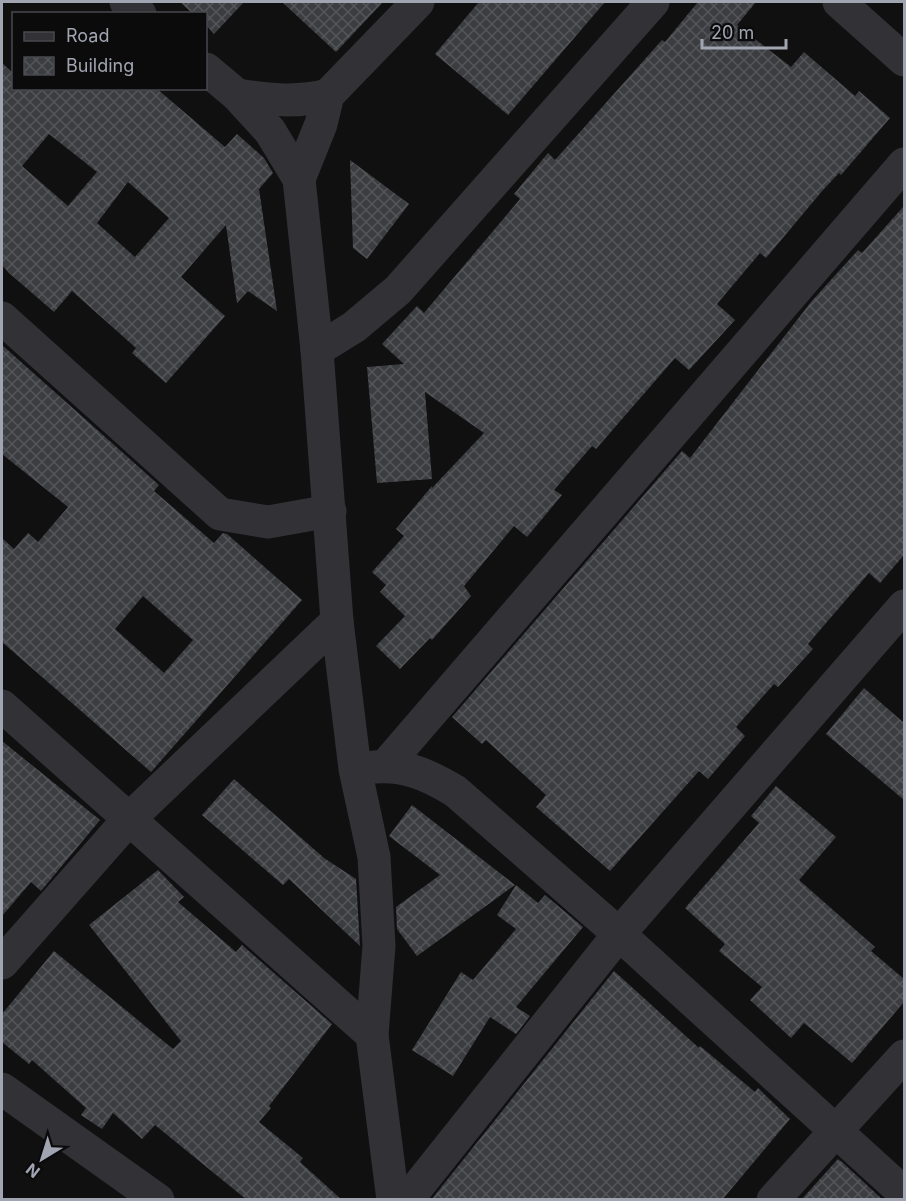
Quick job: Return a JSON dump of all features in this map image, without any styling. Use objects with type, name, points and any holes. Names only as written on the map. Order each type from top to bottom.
[{"type":"street","points":[[126,2],[138,12]]},
{"type":"street","points":[[237,95],[284,101],[307,101],[328,95],[418,2]]},
{"type":"street","points":[[317,350],[354,327],[398,290],[653,2]]},
{"type":"street","points":[[839,2],[904,60]]},
{"type":"street","points":[[207,70],[237,95],[270,131],[299,179],[317,350],[337,621],[371,767],[379,946],[372,1035],[393,1200]]},
{"type":"street","points":[[299,179],[321,124],[328,95]]},
{"type":"street","points":[[371,767],[904,164]]},
{"type":"street","points":[[2,318],[220,514],[268,522],[330,511]]},
{"type":"street","points":[[407,1200],[619,934],[904,606]]},
{"type":"street","points":[[2,963],[129,819],[337,621]]},
{"type":"street","points":[[2,706],[372,1035]]},
{"type":"street","points":[[371,767],[427,774],[455,791],[619,934],[904,1193]]},
{"type":"street","points":[[773,1200],[837,1133],[904,1056]]},
{"type":"street","points":[[2,1089],[158,1200]]},
{"type":"building","points":[[180,2],[244,2],[214,34],[207,26],[207,12],[191,12]]},
{"type":"building","points":[[282,2],[383,2],[336,52]]},
{"type":"building","points":[[479,2],[605,2],[508,115],[435,54]]},
{"type":"building","points":[[698,2],[756,2],[737,25],[791,67],[804,52],[855,96],[859,91],[890,118],[841,175],[839,173],[823,190],[766,258],[760,253],[717,304],[735,320],[689,370],[675,358],[596,449],[592,446],[554,490],[562,495],[527,537],[514,526],[464,586],[471,596],[432,640],[430,638],[400,669],[376,646],[405,616],[380,592],[386,585],[372,572],[404,536],[396,529],[432,486],[432,488],[484,433],[425,392],[432,479],[377,483],[367,367],[404,364],[382,344],[417,306],[424,313],[520,199],[514,194],[548,153],[555,160],[662,40],[665,42]]},
{"type":"building","points":[[2,63],[12,72],[12,90],[158,90],[225,147],[237,134],[264,158],[273,173],[259,189],[277,311],[248,291],[237,303],[226,225],[181,277],[225,316],[166,383],[132,353],[136,348],[72,291],[54,312],[2,265]],"holes":[[[49,134],[97,172],[68,206],[22,166]],[[128,182],[169,218],[135,257],[97,223]]]},
{"type":"building","points":[[350,160],[409,204],[367,259],[353,248]]},
{"type":"building","points":[[904,206],[904,555],[880,583],[869,573],[808,644],[813,649],[778,687],[774,684],[736,727],[745,736],[708,779],[699,771],[610,871],[536,807],[546,795],[486,740],[482,744],[452,717],[682,451],[690,458],[811,302],[858,250],[862,253]]},
{"type":"building","points":[[2,345],[159,485],[154,491],[214,543],[223,533],[227,534],[302,600],[151,772],[2,642],[2,538],[14,549],[28,533],[38,542],[68,507],[2,454]],"holes":[[[143,596],[193,640],[164,673],[115,629]]]},
{"type":"building","points":[[864,688],[904,723],[904,800],[826,734]]},
{"type":"building","points":[[2,741],[100,820],[41,891],[31,882],[2,916]]},
{"type":"building","points":[[234,779],[324,858],[356,879],[360,946],[289,879],[283,885],[202,815]]},
{"type":"building","points":[[776,786],[836,837],[799,880],[875,947],[871,951],[904,979],[904,1002],[852,1063],[804,1023],[791,1038],[750,1000],[762,987],[719,951],[725,944],[685,908],[759,823],[751,816]]},
{"type":"building","points":[[412,805],[515,885],[417,956],[397,929],[396,907],[440,875],[389,836]]},
{"type":"building","points":[[158,870],[184,897],[178,902],[236,952],[242,945],[332,1024],[259,1122],[303,1158],[300,1162],[342,1200],[247,1200],[155,1125],[142,1139],[113,1113],[102,1129],[81,1115],[86,1108],[32,1060],[29,1064],[2,1042],[2,1014],[54,951],[173,1049],[181,1041],[89,925]]},
{"type":"building","points":[[516,885],[538,903],[545,895],[583,927],[516,1007],[530,1016],[516,1034],[490,1017],[453,1076],[412,1050],[461,972],[473,980],[516,929],[497,915]]},
{"type":"building","points":[[614,971],[699,1048],[700,1046],[755,1092],[758,1088],[790,1119],[722,1200],[431,1200]]},
{"type":"building","points":[[838,1159],[842,1162],[883,1200],[801,1200]]}]
